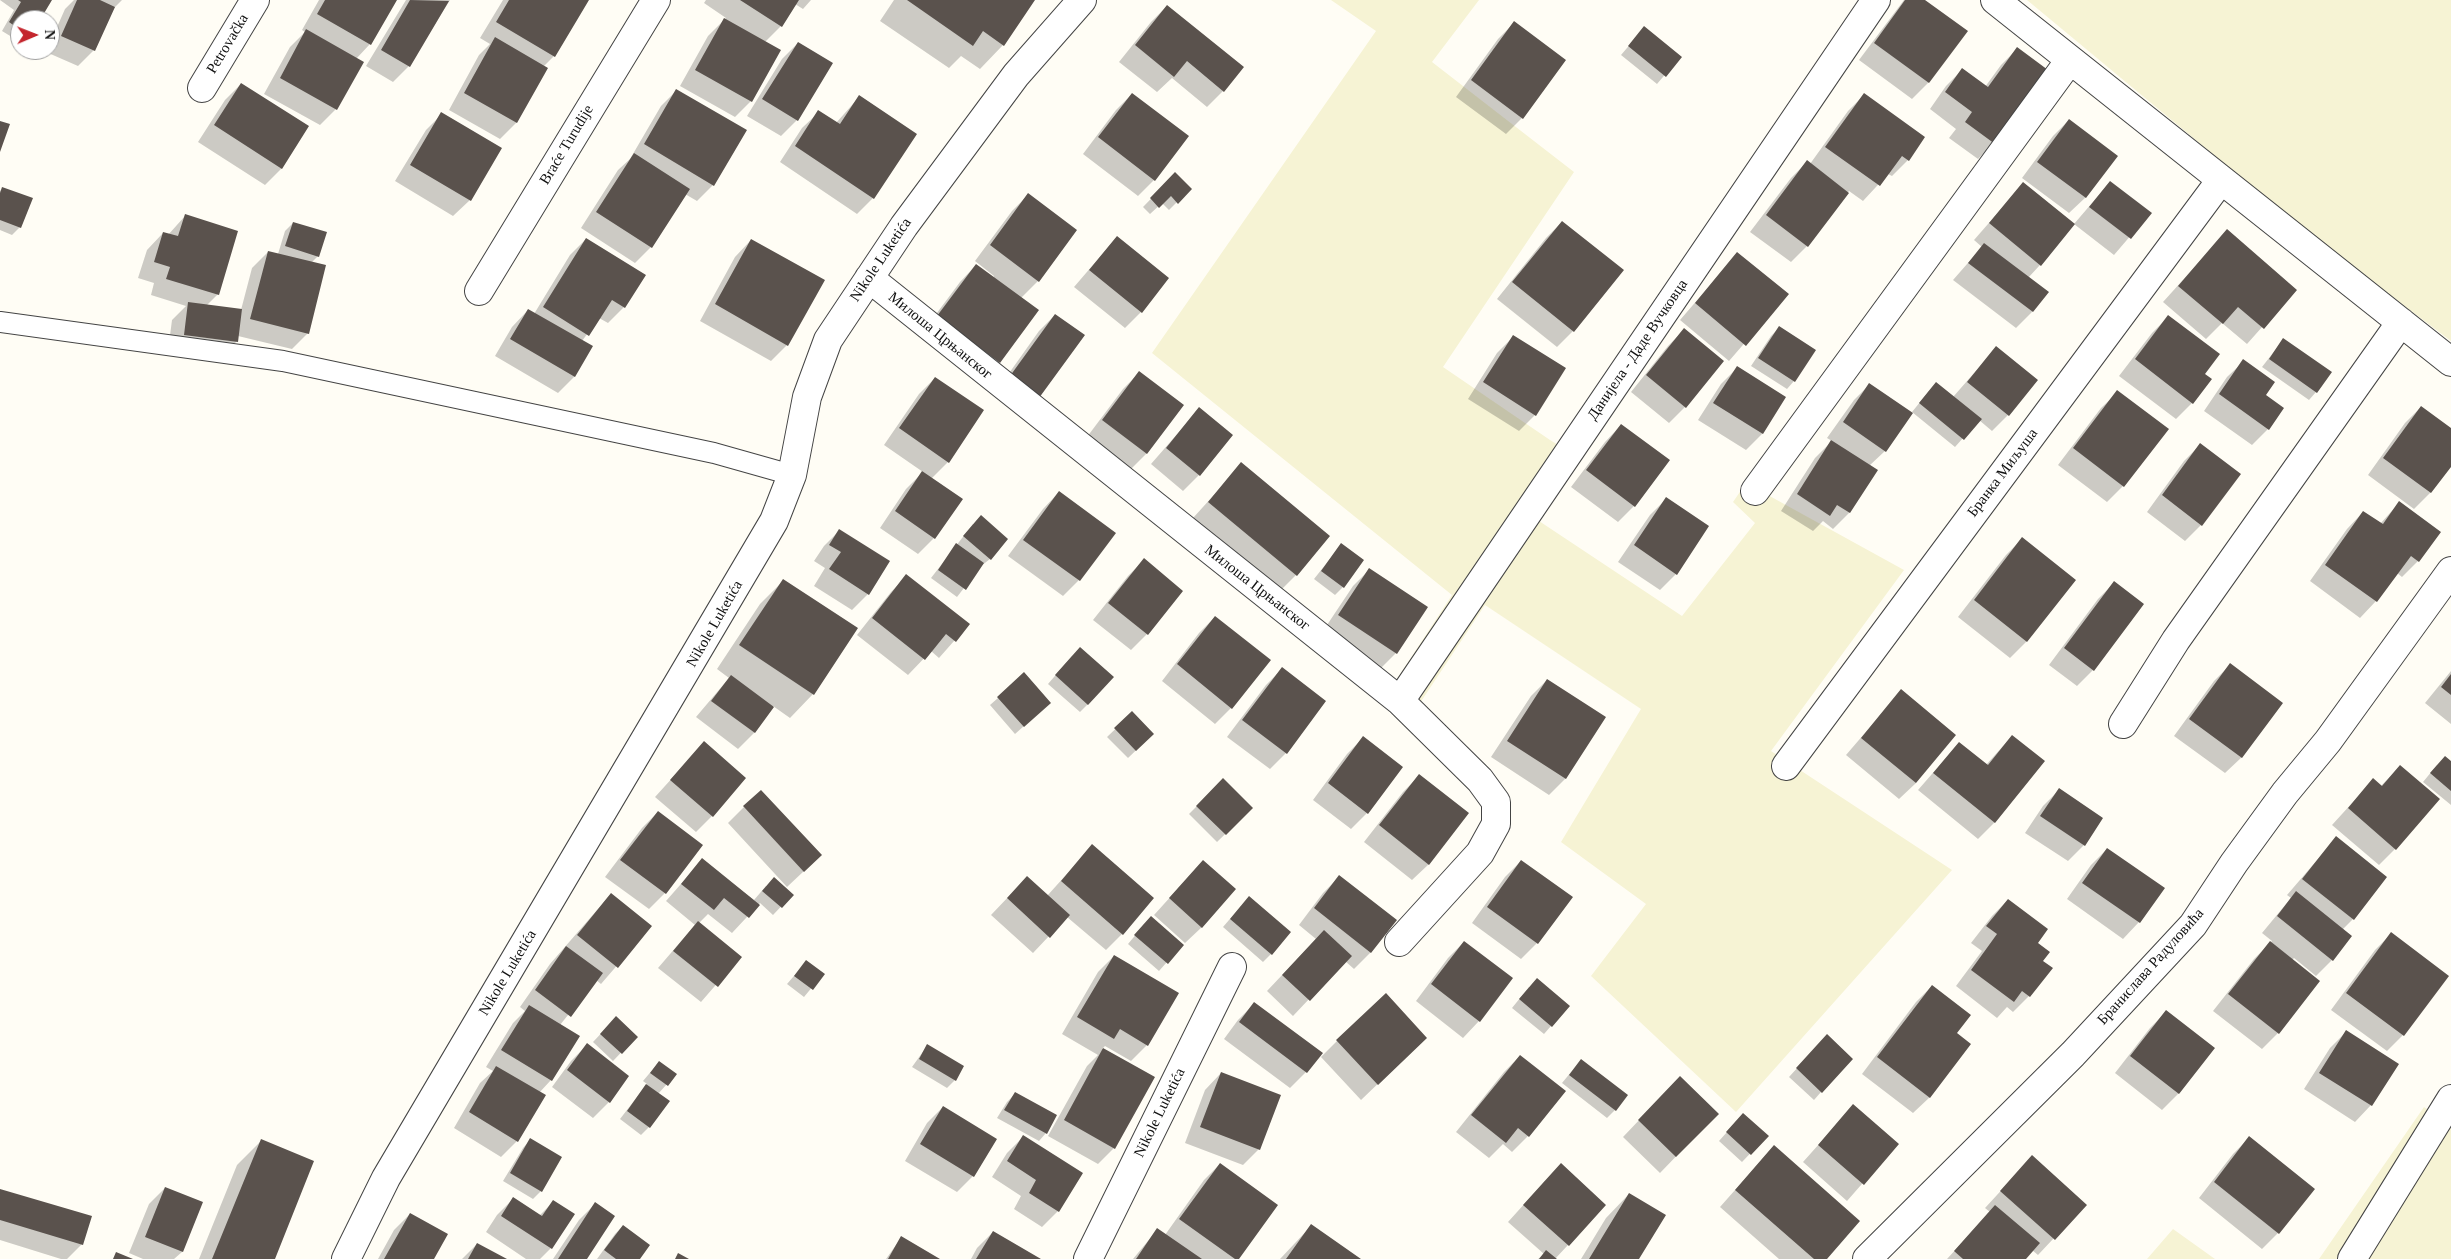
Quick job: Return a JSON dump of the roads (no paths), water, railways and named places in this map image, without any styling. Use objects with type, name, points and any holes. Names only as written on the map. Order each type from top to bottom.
[{"type":"street","name":"Petrovačka","points":[[202,88],[255,0]]},
{"type":"street","name":"Braće Turudije","points":[[479,291],[656,0]]},
{"type":"street","name":"Nikole Luketića","points":[[346,1259],[386,1178],[774,521],[792,476],[807,397],[828,340],[904,226],[1016,75],[1082,0]]},
{"type":"street","name":"Данијела - Даде Вучковца","points":[[1400,701],[1876,0]]},
{"type":"street","points":[[1995,0],[2451,362]]},
{"type":"street","points":[[1755,491],[2070,60]]},
{"type":"street","name":"Бранка Миљуша","points":[[1786,766],[2221,180]]},
{"type":"street","name":"Милоша Црњанског","points":[[868,278],[1400,701],[1480,780],[1496,802],[1496,824],[1480,853],[1399,942]]},
{"type":"street","points":[[2123,724],[2176,640],[2401,322]]},
{"type":"street","name":"Бранислава Радуловића","points":[[1867,1259],[2073,1054],[2193,925],[2234,862],[2285,793],[2328,741],[2451,571]]},
{"type":"street","name":"Nikole Luketića","points":[[1088,1259],[1232,967]]},
{"type":"street","points":[[2352,1259],[2451,1099]]},
{"type":"lane","points":[[0,322],[283,361],[714,453],[792,476]]}]
